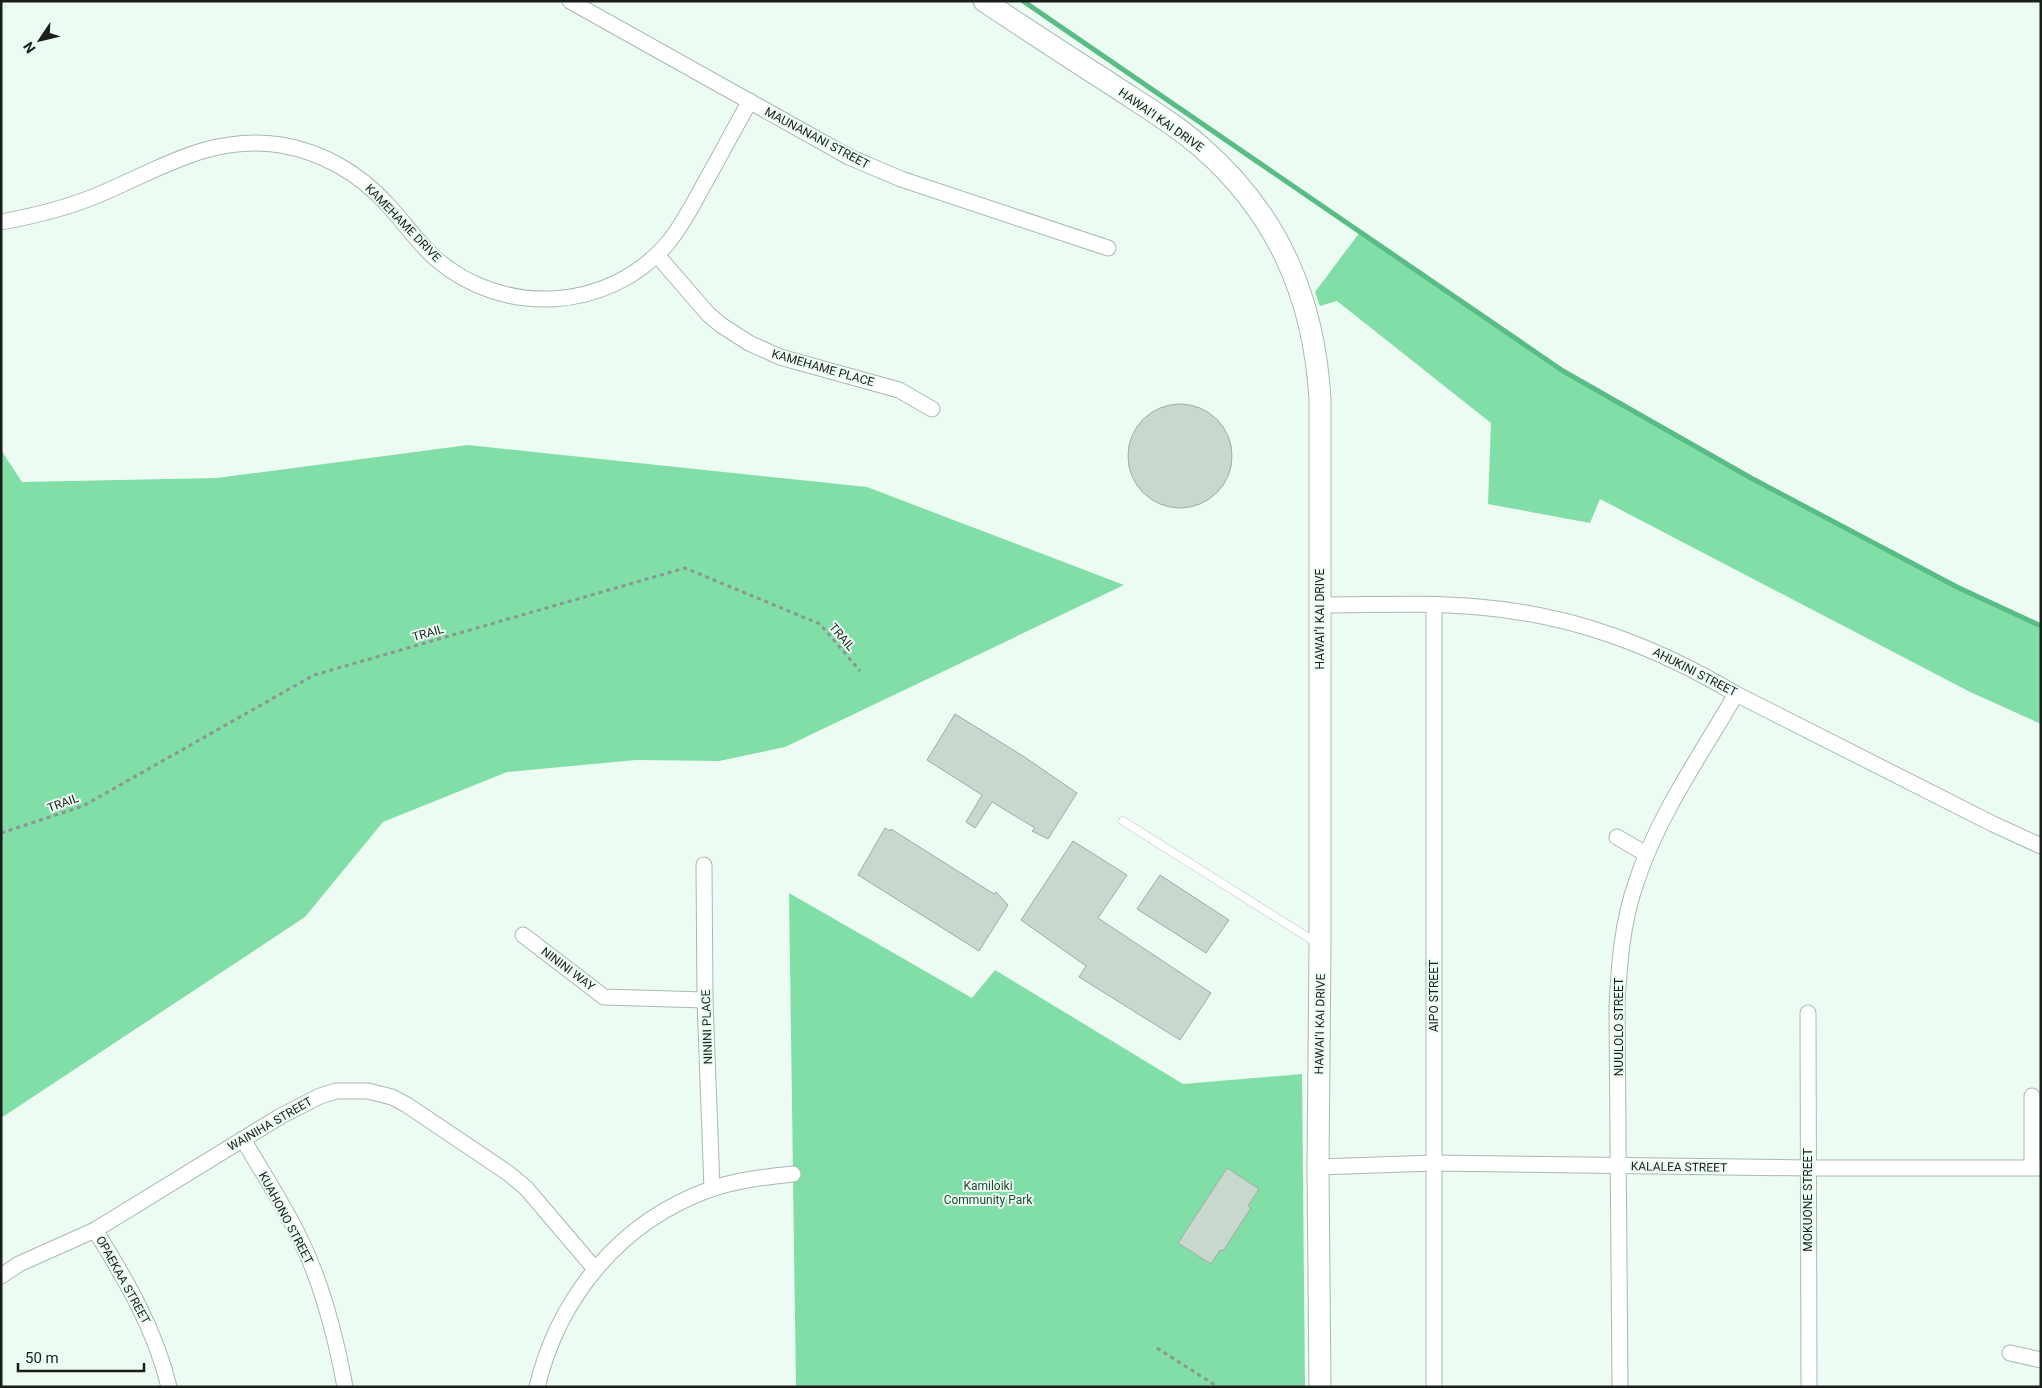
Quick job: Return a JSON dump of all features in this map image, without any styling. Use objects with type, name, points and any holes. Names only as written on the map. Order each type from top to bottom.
[{"type":"main road","name":"HAWAI’I KAI DRIVE","points":[[984,1],[1177,128],[1200,146],[1240,186],[1273,234],[1287,259],[1301,294],[1314,341],[1318,369],[1320,605],[1318,1167],[1320,1387]]},
{"type":"street","name":"MAUNANANI STREET","points":[[570,1],[849,157],[875,169],[1108,248]]},
{"type":"street","name":"KAMEHAME DRIVE","points":[[1,222],[31,217],[96,196],[177,159],[206,148],[236,143],[267,143],[312,153],[354,174],[383,199],[436,259],[471,283],[498,293],[539,300],[582,296],[621,281],[656,255],[682,223],[750,101]]},
{"type":"street","name":"KAMEHAME PLACE","points":[[656,255],[708,314],[720,325],[749,344],[780,357],[900,390],[932,409]]},
{"type":"street","name":"AHUKINI STREET","points":[[1320,605],[1434,604],[1479,607],[1524,612],[1595,629],[1655,651],[1696,670],[1736,694],[1993,824],[2041,846]]},
{"type":"street","name":"AIPO STREET","points":[[1434,604],[1434,1387]]},
{"type":"street","name":"NUULOLO STREET","points":[[1620,1387],[1618,976],[1627,914],[1646,854],[1660,826],[1736,694]]},
{"type":"street","points":[[1617,837],[1646,854]]},
{"type":"street","name":"NININI PLACE","points":[[704,865],[712,1189]]},
{"type":"street","name":"NININI WAY","points":[[523,935],[604,997],[706,1000]]},
{"type":"street","name":"MOKUONE STREET","points":[[1808,1013],[1808,1387]]},
{"type":"street","name":"WAINIHA STREET","points":[[1,1276],[19,1264],[95,1230],[281,1116],[320,1096],[352,1090],[377,1092],[392,1097],[526,1188],[595,1269]]},
{"type":"street","points":[[2032,1096],[2036,1168]]},
{"type":"street","name":"KUAHONO STREET","points":[[243,1139],[303,1244],[317,1279],[339,1350],[345,1387]]},
{"type":"street","name":"KALALEA STREET","points":[[1318,1167],[1434,1163],[1620,1167],[2036,1168]]},
{"type":"street","points":[[536,1387],[559,1324],[570,1303],[595,1269],[614,1249],[650,1220],[669,1208],[712,1189],[752,1179],[793,1174]]},
{"type":"street","name":"OPAEKAA STREET","points":[[95,1230],[143,1312],[155,1341],[168,1387]]},
{"type":"street","points":[[2010,1354],[2041,1360]]},
{"type":"lane","points":[[1124,821],[1320,946]]},
{"type":"path","name":"TRAIL","points":[[1,833],[83,806],[314,675],[685,568],[820,624],[860,671]]},
{"type":"path","points":[[1156,1348],[1218,1387]]},
{"type":"green space","points":[[1360,232],[1563,371],[1751,478],[1957,587],[2041,626],[2041,724],[1970,692],[1600,499],[1590,523],[1488,504],[1491,423],[1337,301],[1320,306],[1315,292]]},
{"type":"green space","points":[[468,445],[867,487],[1124,585],[785,747],[719,761],[636,760],[507,772],[383,822],[305,917],[1,1118],[1,450],[22,482],[217,478]]},
{"type":"green space","name":"Kamiloiki Community Park","points":[[789,893],[972,998],[995,970],[1183,1084],[1302,1074],[1305,1387],[796,1387]]},
{"type":"building","points":[[1180,404],[1200,408],[1217,419],[1228,436],[1232,456],[1228,476],[1217,493],[1200,504],[1180,508],[1160,504],[1143,493],[1132,476],[1128,456],[1132,436],[1143,419],[1160,408]]},
{"type":"building","points":[[955,714],[1023,756],[1077,793],[1048,839],[1032,831],[1035,828],[992,802],[975,828],[966,822],[982,795],[927,760]]},
{"type":"building","points":[[885,828],[890,831],[891,829],[994,894],[996,892],[1008,905],[979,951],[858,875]]},
{"type":"building","points":[[1073,841],[1127,875],[1098,918],[1211,993],[1180,1040],[1079,977],[1086,966],[1021,920]]},
{"type":"building","points":[[1160,875],[1229,920],[1206,953],[1137,909]]},
{"type":"building","points":[[1227,1168],[1259,1189],[1248,1206],[1251,1208],[1223,1251],[1220,1250],[1211,1264],[1178,1243]]},
{"type":"waterway","points":[[1023,1],[1563,371],[1751,478],[1957,587],[2041,626]]}]
